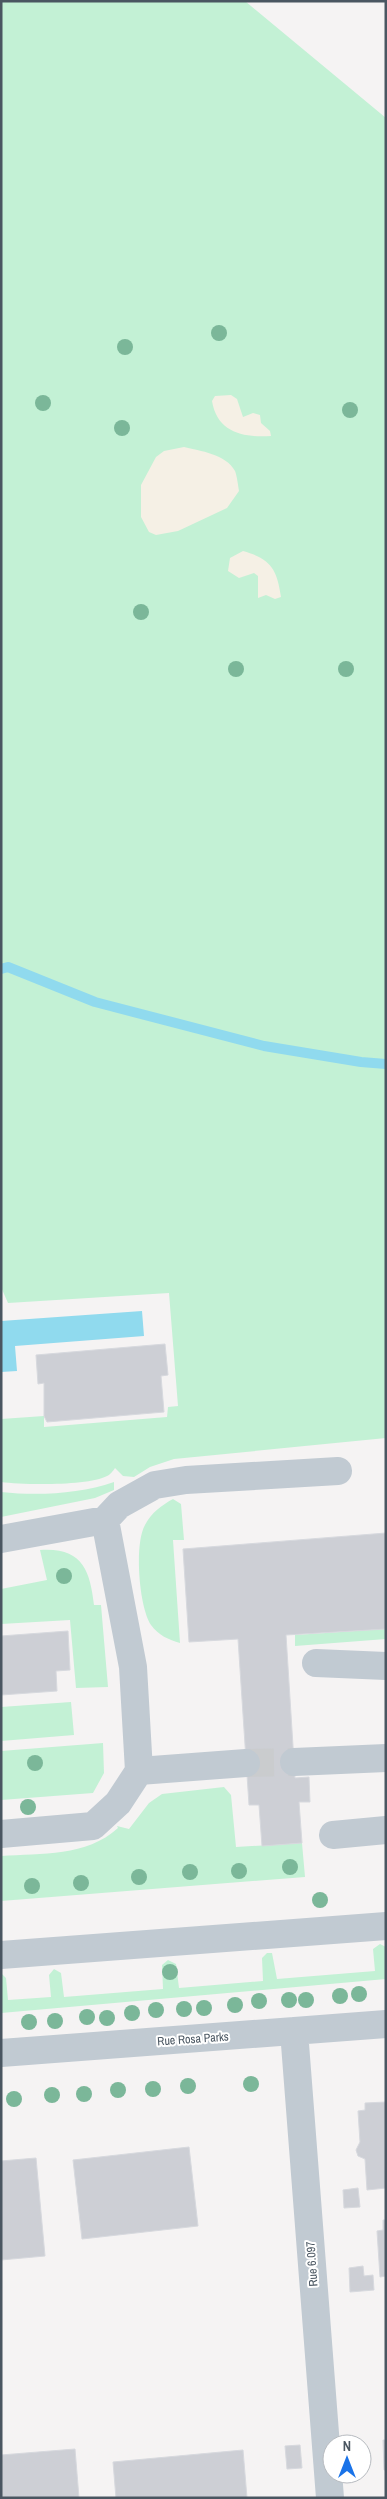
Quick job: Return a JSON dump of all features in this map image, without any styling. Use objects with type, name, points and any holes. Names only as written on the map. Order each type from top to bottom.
[{"type":"street","points":[[1,1539],[105,1520],[120,1505],[155,1485],[186,1480],[338,1470]]},
{"type":"street","points":[[1,1834],[92,1826],[118,1803],[139,1771],[133,1667],[105,1520]]},
{"type":"street","points":[[316,1663],[386,1666]]},
{"type":"street","points":[[294,1762],[386,1758]]},
{"type":"street","points":[[139,1771],[246,1763]]},
{"type":"street","points":[[333,1835],[386,1830]]},
{"type":"street","points":[[1,1955],[386,1926]]},
{"type":"street","name":"Rue Rosa Parks","points":[[1,2053],[386,2024]]},
{"type":"street","name":"Rue 6.097","points":[[294,2031],[330,2498]]},
{"type":"green space","points":[[1,1],[245,1],[386,118],[386,1438],[174,1459],[150,1467],[134,1477],[123,1476],[115,1468],[108,1475],[86,1482],[24,1484],[1,1482],[1,1419],[44,1416],[44,1427],[167,1417],[168,1407],[178,1406],[169,1293],[8,1303],[1,1287]]},
{"type":"green space","points":[[114,1482],[114,1490],[95,1498],[1,1517],[1,1492],[29,1494],[58,1493],[87,1489]]},
{"type":"green space","points":[[173,1499],[181,1504],[184,1540],[173,1540],[180,1643],[164,1637],[151,1625],[143,1604],[139,1575],[140,1546],[145,1525],[157,1510]]},
{"type":"green space","points":[[40,1550],[66,1552],[81,1563],[86,1571],[90,1581],[94,1605],[101,1605],[108,1687],[76,1688],[70,1620],[1,1624],[1,1589],[47,1580]]},
{"type":"green space","points":[[386,1629],[386,1639],[295,1646],[295,1635]]},
{"type":"green space","points":[[71,1702],[74,1735],[1,1741],[1,1707]]},
{"type":"green space","points":[[103,1743],[104,1773],[93,1793],[1,1800],[1,1751]]},
{"type":"green space","points":[[224,1787],[231,1795],[236,1847],[302,1843],[305,1877],[1,1901],[1,1856],[63,1852],[78,1849],[105,1837],[118,1828],[117,1826],[129,1829],[149,1803],[162,1794]]},
{"type":"green space","points":[[380,1944],[386,1947],[386,1979],[1,2013],[1,1973],[6,1978],[8,2000],[51,1997],[49,1975],[54,1969],[61,1973],[64,1997],[163,1989],[162,1965],[168,1960],[176,1964],[179,1988],[263,1981],[262,1958],[267,1953],[272,1953],[277,1979],[375,1971],[373,1949]]},
{"type":"sand","points":[[231,395],[237,399],[243,417],[253,413],[260,415],[261,423],[270,431],[271,436],[241,434],[225,426],[219,420],[212,401],[215,396]]},
{"type":"sand","points":[[184,447],[212,454],[231,465],[235,471],[239,491],[227,508],[178,531],[156,535],[149,532],[141,517],[141,485],[156,457],[164,451]]},
{"type":"sand","points":[[243,551],[253,554],[271,566],[275,572],[281,597],[275,599],[266,595],[258,598],[258,576],[254,573],[239,578],[228,571],[230,558]]},
{"type":"water","points":[[142,1311],[144,1336],[15,1346],[17,1371],[1,1372],[1,1321]]},
{"type":"building","points":[[165,1344],[168,1375],[161,1376],[164,1412],[47,1422],[44,1416],[44,1383],[38,1384],[36,1355]]},
{"type":"building","points":[[386,1533],[386,1629],[286,1635],[295,1778],[309,1777],[310,1802],[299,1802],[302,1843],[262,1846],[259,1805],[249,1805],[238,1639],[189,1642],[183,1549]]},
{"type":"building","points":[[68,1631],[70,1670],[56,1671],[57,1691],[1,1695],[1,1636]]},
{"type":"building","points":[[386,2102],[386,2188],[367,2190],[365,2159],[358,2156],[356,2150],[360,2142],[358,2111],[365,2110],[365,2103]]},
{"type":"building","points":[[189,2147],[198,2226],[82,2239],[73,2160]]},
{"type":"building","points":[[36,2158],[45,2256],[1,2260],[1,2161]]},
{"type":"building","points":[[358,2188],[360,2207],[344,2208],[343,2190]]},
{"type":"building","points":[[383,2220],[386,2220],[386,2276],[380,2277],[377,2231],[383,2230]]},
{"type":"building","points":[[363,2266],[364,2276],[373,2275],[374,2290],[350,2292],[349,2268]]},
{"type":"building","points":[[383,2440],[386,2440],[386,2470],[384,2470]]},
{"type":"building","points":[[300,2445],[302,2468],[287,2469],[285,2446]]},
{"type":"building","points":[[75,2449],[79,2498],[1,2498],[1,2455]]},
{"type":"building","points":[[243,2450],[247,2498],[116,2498],[113,2462]]},
{"type":"waterway","points":[[1,969],[8,967],[95,1002],[264,1046],[361,1062],[386,1064]]},
{"type":"tunnel","points":[[246,1763],[294,1762]]}]
